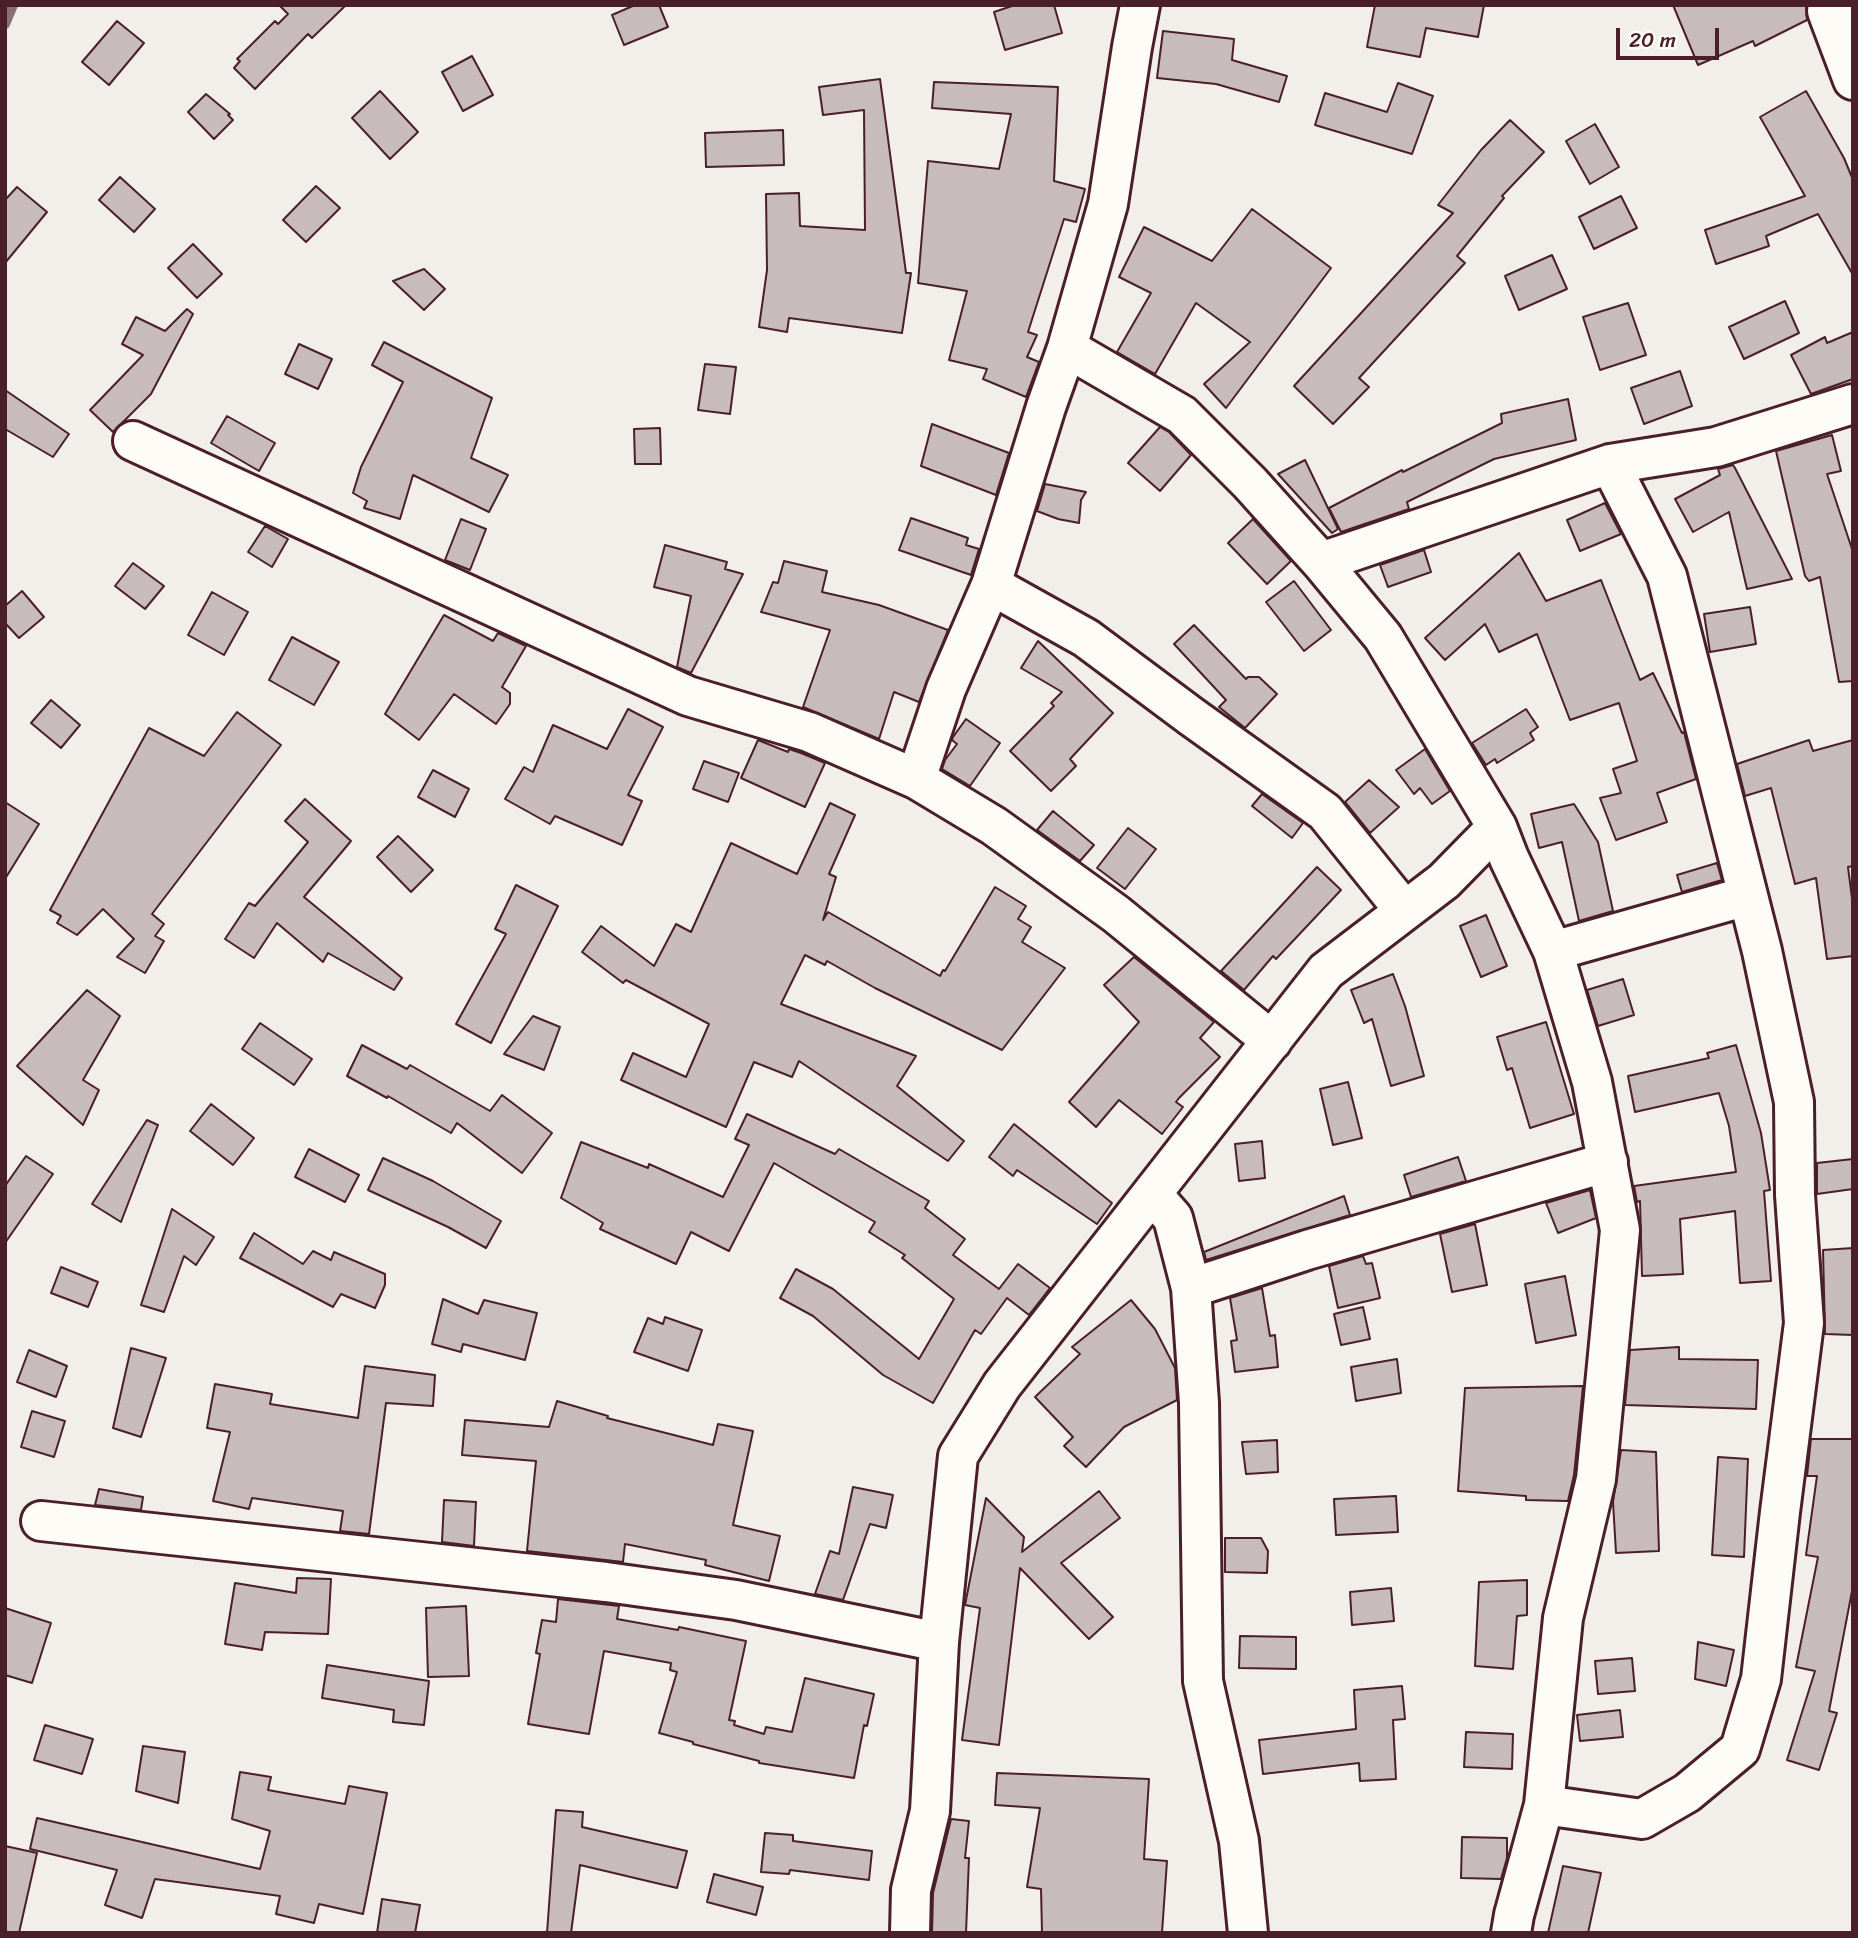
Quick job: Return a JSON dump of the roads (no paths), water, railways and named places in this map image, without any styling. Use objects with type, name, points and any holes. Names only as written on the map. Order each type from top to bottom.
[{"type":"street","points":[[916,779],[946,689],[991,585],[1067,348],[1108,204],[1140,5]]},
{"type":"street","points":[[1843,5],[1827,11],[1853,80]]},
{"type":"street","points":[[1067,348],[1182,415],[1321,562],[1383,637],[1497,827],[1553,951],[1591,1082],[1620,1230],[1597,1479],[1563,1618],[1544,1805],[1511,1933]]},
{"type":"street","points":[[1321,562],[1610,464],[1716,447],[1853,404]]},
{"type":"street","points":[[133,441],[688,696],[809,732],[916,779],[994,826],[1116,914],[1272,1041]]},
{"type":"street","points":[[1544,1805],[1642,1819],[1687,1793],[1740,1749],[1761,1679],[1804,1322],[1795,1195],[1794,1102],[1762,951],[1667,576],[1610,464]]},
{"type":"street","points":[[991,585],[1086,638],[1325,812],[1404,910]]},
{"type":"street","points":[[910,1933],[911,1890],[930,1811],[939,1642],[958,1456],[1002,1385],[1326,971],[1444,881],[1497,827]]},
{"type":"street","points":[[1553,951],[1748,896]]},
{"type":"street","points":[[1191,1288],[1307,1250],[1608,1162]]},
{"type":"street","points":[[1152,1195],[1173,1219],[1191,1288],[1199,1403],[1203,1681],[1239,1841],[1248,1933]]},
{"type":"street","points":[[41,1521],[606,1582],[736,1600],[939,1642]]},
{"type":"waterway","points":[[5,24],[13,5]]}]
